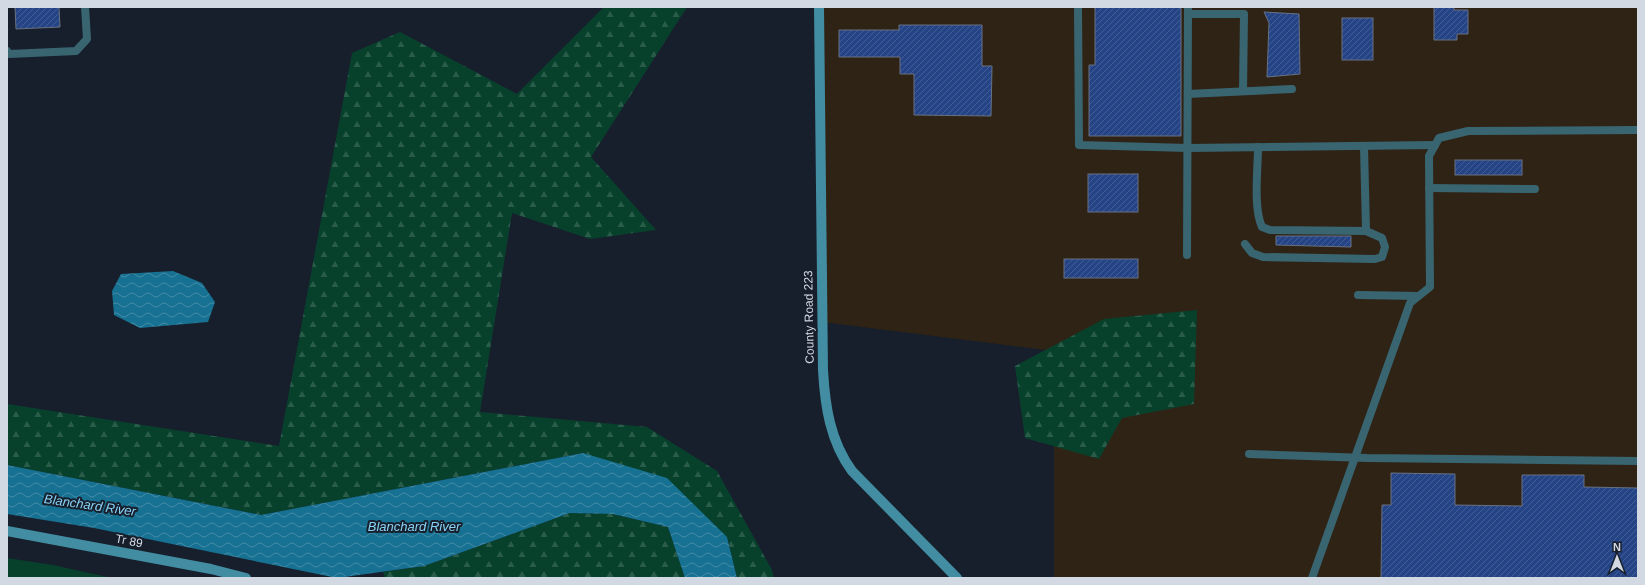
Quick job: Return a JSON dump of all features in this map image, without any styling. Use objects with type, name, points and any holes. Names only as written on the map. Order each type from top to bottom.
[{"type":"street","name":"County Road 223","points":[[819,7],[823,370],[828,418],[833,437],[841,455],[852,471],[957,578]]},
{"type":"street","name":"Tr 89","points":[[7,531],[211,569],[246,578]]},
{"type":"lane","points":[[7,52],[9,54],[76,51],[87,39],[85,7]]},
{"type":"lane","points":[[1078,7],[1079,145],[1188,148],[1435,145]]},
{"type":"lane","points":[[1187,255],[1188,10],[1244,14],[1243,91]]},
{"type":"lane","points":[[1188,94],[1292,89]]},
{"type":"lane","points":[[1312,578],[1410,303],[1430,287],[1429,156],[1439,138],[1468,131],[1638,130]]},
{"type":"lane","points":[[1364,146],[1366,230]]},
{"type":"lane","points":[[1245,244],[1252,253],[1263,258],[1375,259],[1382,257],[1385,247],[1382,238],[1366,230],[1270,230],[1262,227],[1258,219],[1258,147]]},
{"type":"lane","points":[[1429,188],[1535,189]]},
{"type":"lane","points":[[1358,295],[1418,296]]},
{"type":"lane","points":[[1249,454],[1355,458],[1638,461]]},
{"type":"shaded area","points":[[819,7],[1638,7],[1638,578],[1054,578],[1054,351],[822,322]]},
{"type":"green space","points":[[604,7],[687,7],[591,157],[656,230],[590,239],[512,213],[480,412],[647,427],[717,471],[772,570],[774,578],[737,578],[727,537],[583,453],[261,515],[7,465],[7,404],[279,446],[352,53],[400,32],[517,94]]},
{"type":"green space","points":[[1197,310],[1194,404],[1122,418],[1099,459],[1025,438],[1015,366],[1104,319]]},
{"type":"green space","points":[[570,513],[613,514],[668,527],[685,578],[385,578],[383,572],[424,566]]},
{"type":"green space","points":[[7,558],[53,565],[112,578],[7,578]]},
{"type":"water","points":[[173,271],[202,283],[215,302],[208,322],[140,328],[114,315],[112,291],[121,274]]},
{"type":"water","name":"Blanchard River","points":[[583,453],[667,478],[727,537],[737,578],[685,578],[668,527],[613,514],[570,513],[424,566],[337,578],[94,528],[7,514],[7,465],[261,515]]},
{"type":"building","points":[[15,7],[59,7],[60,27],[16,29]]},
{"type":"building","points":[[1095,7],[1181,7],[1181,136],[1089,136],[1089,65],[1095,65]]},
{"type":"building","points":[[1434,7],[1454,7],[1454,10],[1468,10],[1468,34],[1457,34],[1457,40],[1434,40]]},
{"type":"building","points":[[1264,12],[1299,14],[1300,74],[1267,77],[1269,23]]},
{"type":"building","points":[[1342,18],[1373,18],[1373,60],[1342,60]]},
{"type":"building","points":[[899,25],[982,25],[982,66],[992,66],[991,116],[914,115],[914,74],[900,74],[900,57],[839,57],[839,30],[899,30]]},
{"type":"building","points":[[1455,160],[1522,160],[1522,175],[1455,175]]},
{"type":"building","points":[[1088,174],[1138,174],[1138,212],[1088,212]]},
{"type":"building","points":[[1276,236],[1351,236],[1351,247],[1276,245]]},
{"type":"building","points":[[1064,259],[1138,259],[1138,278],[1064,278]]},
{"type":"building","points":[[1391,473],[1455,474],[1455,505],[1522,506],[1522,475],[1584,475],[1584,487],[1638,488],[1638,578],[1381,578],[1382,505],[1391,505]]}]
